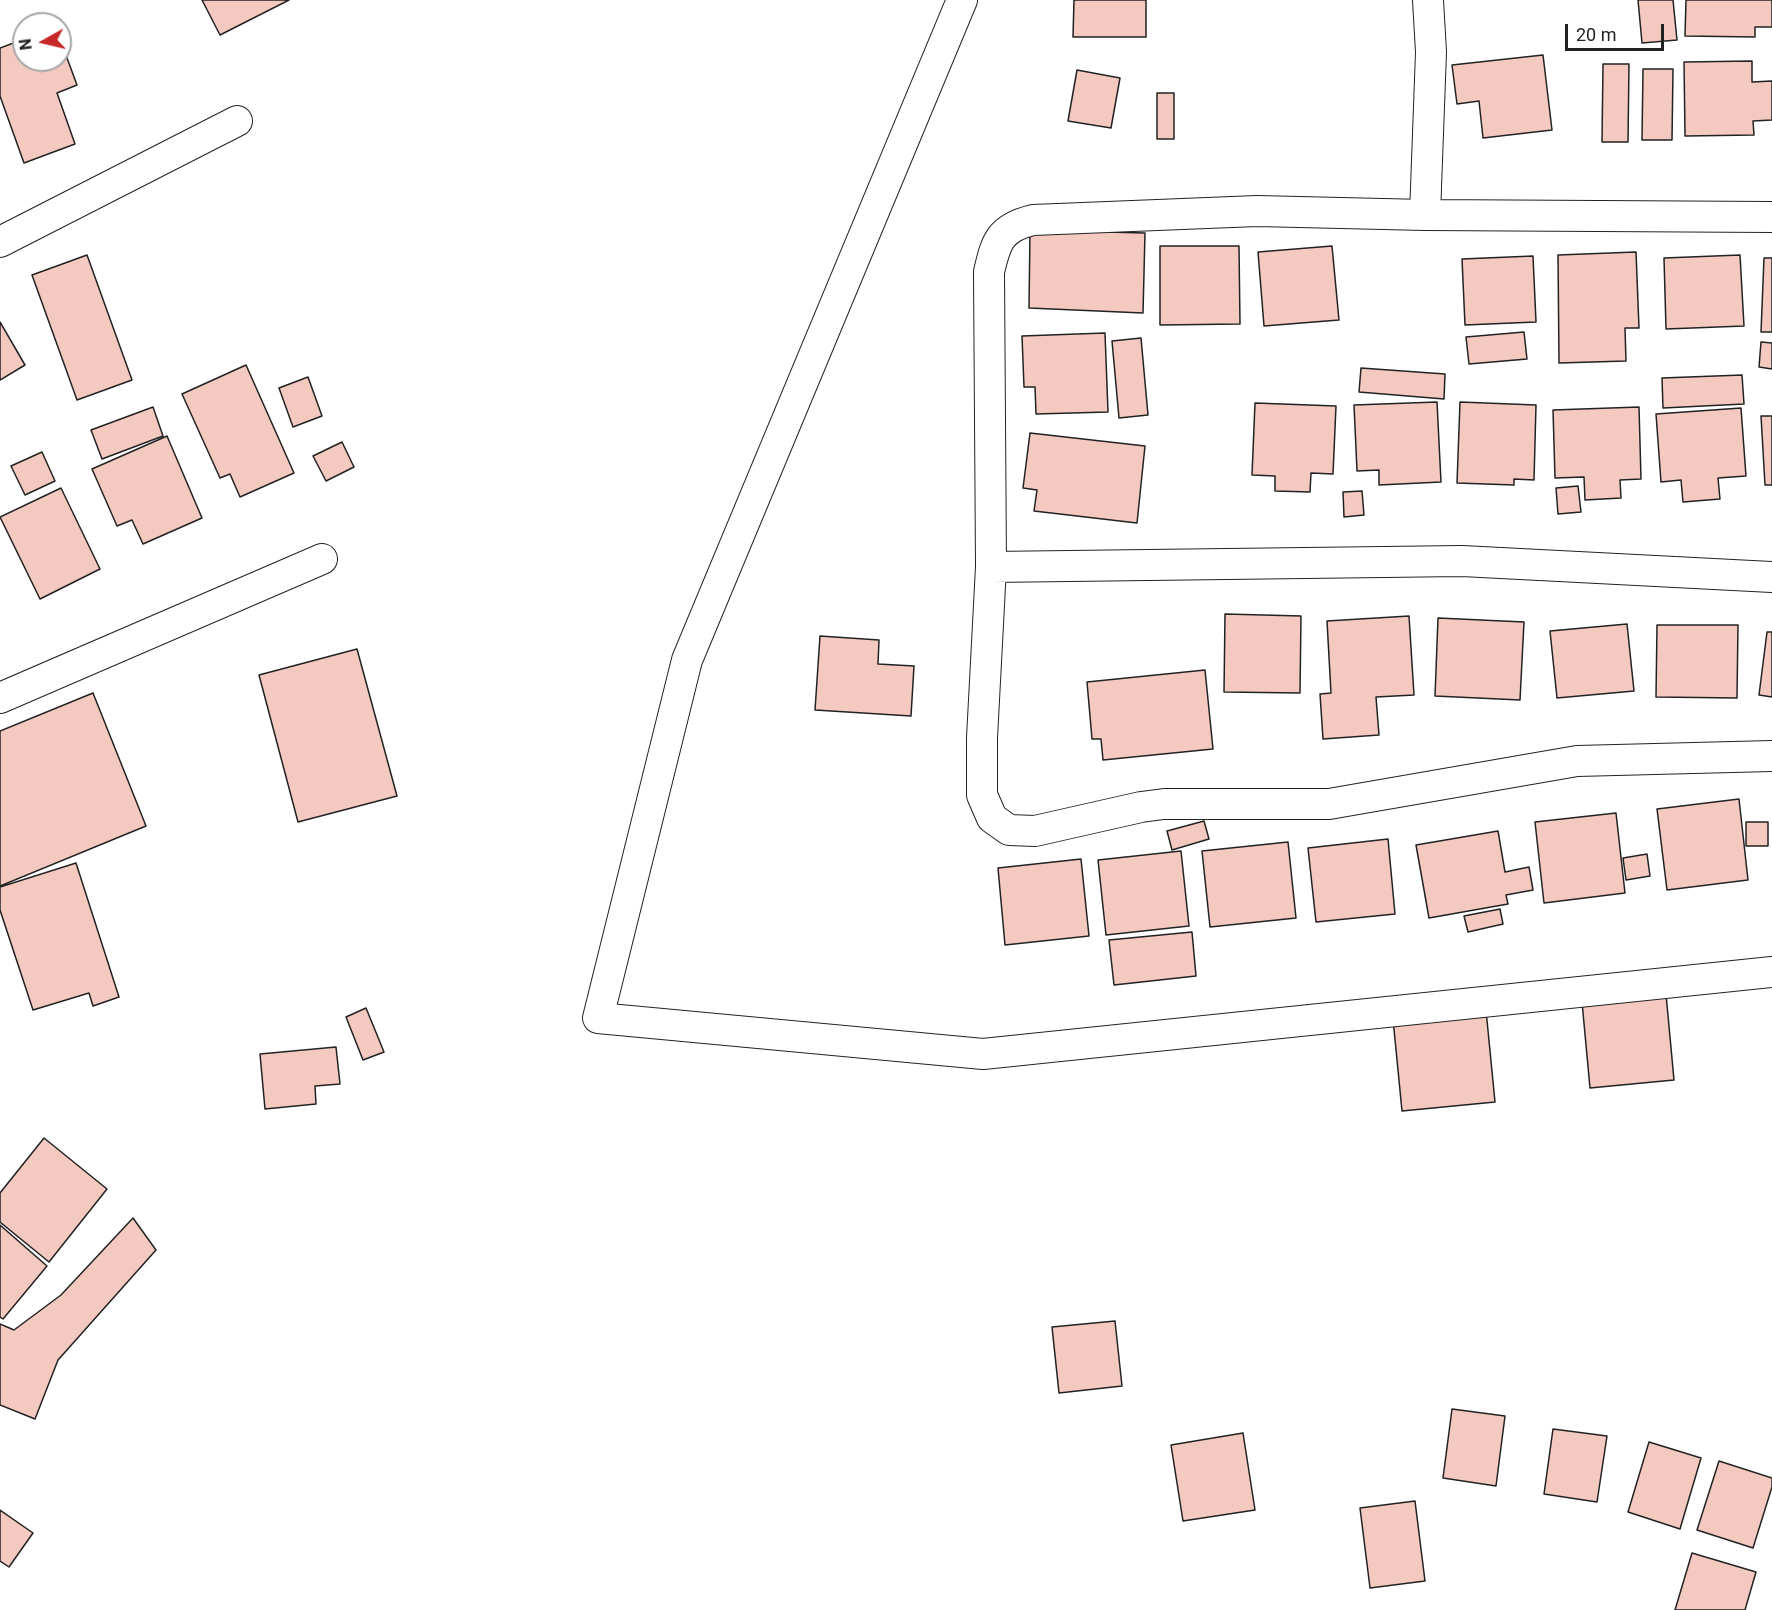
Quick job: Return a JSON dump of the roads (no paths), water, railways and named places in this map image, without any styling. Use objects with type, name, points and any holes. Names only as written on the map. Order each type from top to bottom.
[{"type":"street","points":[[963,0],[687,660],[598,1018],[982,1054],[1772,972]]},
{"type":"street","points":[[1425,215],[1431,52],[1428,0]]},
{"type":"street","points":[[0,242],[237,121]]},
{"type":"street","points":[[1772,217],[1425,215],[1257,211],[1033,220],[1012,225],[996,244],[989,272],[992,567],[982,738],[982,795],[992,818],[1010,830],[1035,831],[1164,804],[1329,804],[1577,761],[1772,756]]},
{"type":"street","points":[[0,698],[322,559]]},
{"type":"street","points":[[992,567],[1462,561],[1772,577]]}]
